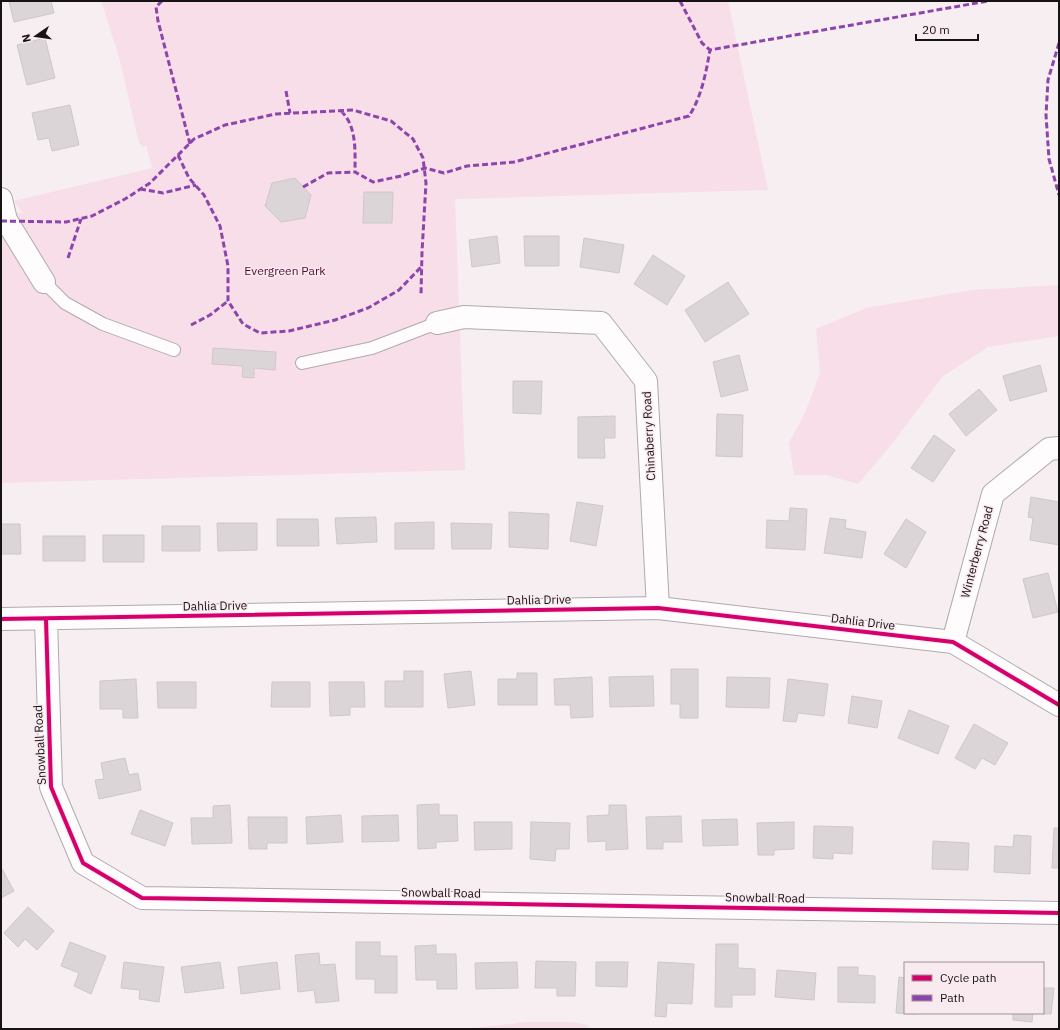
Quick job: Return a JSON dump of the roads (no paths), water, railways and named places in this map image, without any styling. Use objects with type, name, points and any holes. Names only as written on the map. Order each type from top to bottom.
[{"type":"street","points":[[1,199],[6,220],[44,282]]},
{"type":"street","name":"Chinaberry Road","points":[[437,323],[464,317],[600,323],[646,381],[658,608]]},
{"type":"street","name":"Winterberry Road","points":[[952,642],[993,494],[1049,450],[1059,448]]},
{"type":"street","name":"Dahlia Drive","points":[[1,619],[658,608],[952,642],[1059,704]]},
{"type":"street","name":"Snowball Road","points":[[46,619],[51,787],[83,863],[142,898],[1059,913]]},
{"type":"lane","points":[[44,282],[65,303],[102,324],[174,350]]},
{"type":"lane","points":[[302,363],[372,348],[437,323]]},
{"type":"park label","name":"Evergreen Park","points":[[285,271]]}]
